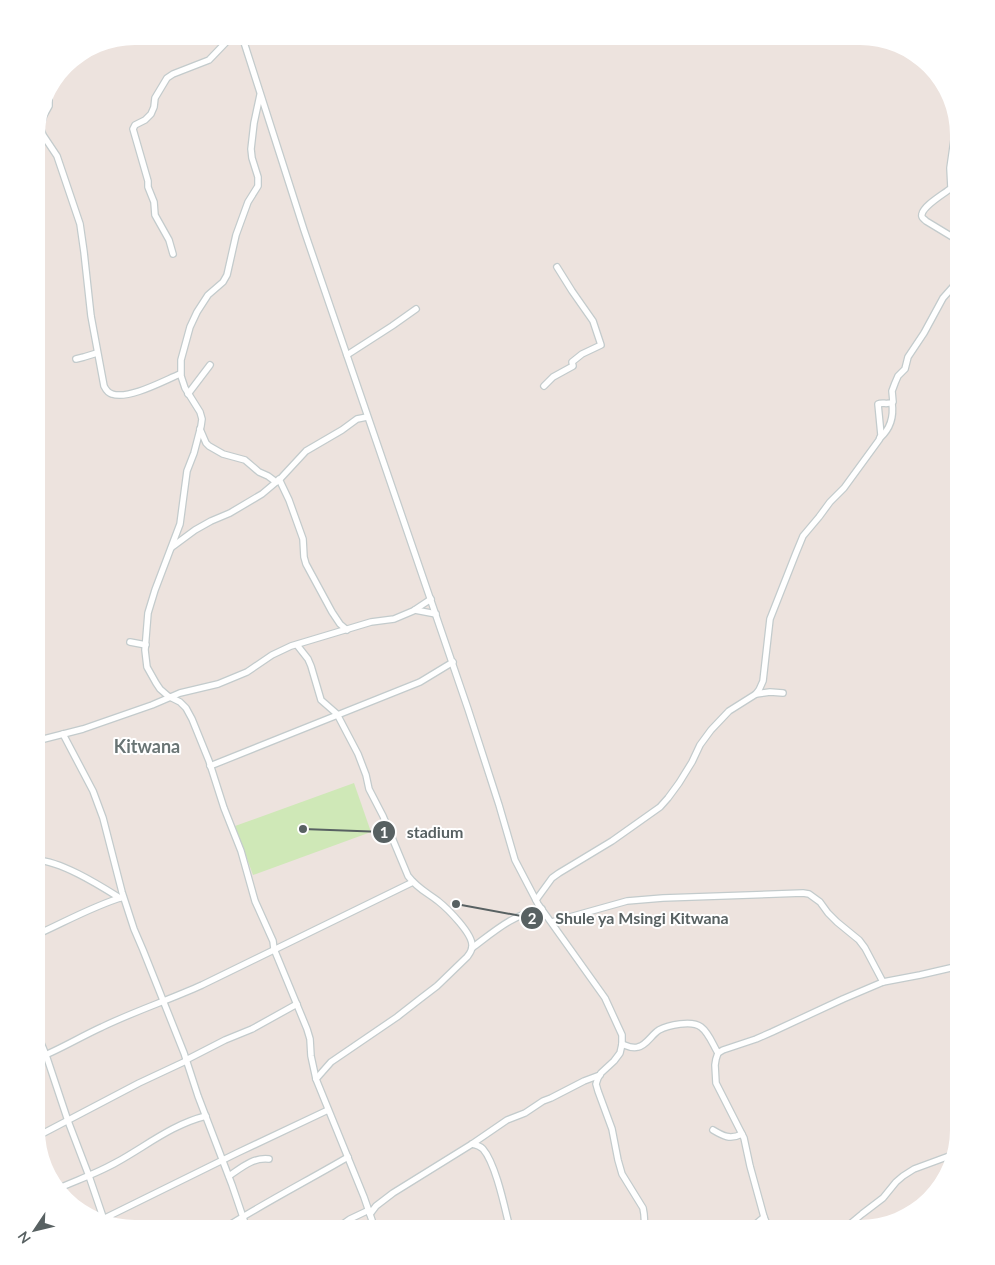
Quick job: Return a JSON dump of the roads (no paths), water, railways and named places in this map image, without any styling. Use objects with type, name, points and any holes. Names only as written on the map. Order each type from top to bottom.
[{"type":"street","points":[[173,254],[169,240],[155,215],[154,202],[148,187],[148,181],[133,129],[135,125],[145,120],[151,114],[155,98],[167,78],[209,60],[223,45]]},
{"type":"street","points":[[245,45],[304,230],[431,599],[516,860],[536,900],[605,998],[622,1035],[620,1053],[600,1075],[597,1081],[598,1091],[612,1129],[622,1174],[643,1208],[644,1220]]},
{"type":"street","points":[[260,95],[251,148],[258,177],[258,187],[248,202],[236,234],[227,275],[223,282],[208,295],[197,312],[190,327],[181,360],[180,374],[185,388],[200,412],[202,419],[194,453],[187,471],[180,524],[148,613],[147,667],[160,689],[186,708],[195,726],[241,851],[256,901],[309,1034],[316,1079],[372,1220]]},
{"type":"street","points":[[45,138],[57,156],[80,224],[91,316],[104,386],[111,394],[119,395],[145,390],[180,374]]},
{"type":"street","points":[[950,188],[928,206],[922,214],[926,221],[950,236]]},
{"type":"street","points":[[544,386],[573,366],[572,362],[582,354],[601,345],[593,321],[557,267]]},
{"type":"street","points":[[536,900],[552,878],[612,841],[660,807],[692,762],[700,745],[711,730],[729,711],[756,694],[759,690],[763,681],[770,619],[803,536],[830,502],[844,488],[880,438],[886,433],[892,421],[892,403],[894,400],[892,391],[898,376],[905,369],[908,357],[924,333],[943,298],[950,290]]},
{"type":"street","points":[[347,355],[416,309]]},
{"type":"street","points":[[76,359],[97,353]]},
{"type":"street","points":[[188,394],[210,365]]},
{"type":"street","points":[[880,438],[880,420],[877,406],[880,403],[892,403]]},
{"type":"street","points":[[172,547],[195,530],[262,494],[306,452],[357,419],[367,416]]},
{"type":"street","points":[[200,429],[209,446],[223,454],[245,460],[259,472],[278,480],[289,500],[304,539],[304,557],[310,573],[336,618],[347,630]]},
{"type":"street","points":[[45,738],[83,729],[180,693],[225,681],[247,672],[280,651],[371,622],[394,619],[415,610],[431,599]]},
{"type":"street","points":[[415,610],[436,614]]},
{"type":"street","points":[[130,642],[146,645]]},
{"type":"street","points":[[297,645],[308,659],[321,700],[338,714],[358,754],[369,788],[408,876],[423,892],[437,900],[461,925],[471,939],[472,948]]},
{"type":"street","points":[[210,766],[420,682],[452,662]]},
{"type":"street","points":[[756,694],[783,693]]},
{"type":"street","points":[[63,734],[94,791],[103,818],[122,897],[186,1060],[244,1220]]},
{"type":"street","points":[[45,860],[71,870],[122,897]]},
{"type":"street","points":[[101,1213],[90,1176],[68,1121],[46,1055],[102,1027],[211,981],[413,882]]},
{"type":"street","points":[[552,922],[627,901],[664,898],[809,894],[820,902],[837,922],[859,940],[883,982]]},
{"type":"street","points":[[45,931],[101,904],[122,897]]},
{"type":"street","points":[[316,1079],[331,1062],[437,986],[467,957],[472,948],[487,935],[512,919],[542,909]]},
{"type":"street","points":[[765,1220],[742,1134],[716,1083],[715,1065],[718,1053],[772,1032],[883,982],[950,968]]},
{"type":"street","points":[[45,1132],[225,1040],[252,1029],[297,1004]]},
{"type":"street","points":[[622,1044],[634,1048],[640,1047],[660,1029],[688,1023],[701,1027],[718,1053]]},
{"type":"street","points":[[349,1220],[369,1212],[380,1202],[507,1120],[526,1113],[543,1101],[600,1075]]},
{"type":"street","points":[[109,1216],[328,1110]]},
{"type":"street","points":[[65,1186],[90,1176],[163,1134],[206,1116]]},
{"type":"street","points":[[713,1130],[727,1138],[742,1134]]},
{"type":"street","points":[[472,1144],[483,1148],[489,1159],[507,1220]]},
{"type":"street","points":[[237,1220],[348,1157]]},
{"type":"street","points":[[855,1220],[883,1198],[903,1176],[914,1169],[945,1157]]},
{"type":"street","points":[[229,1176],[247,1164],[263,1158],[269,1159]]},
{"type":"street","points":[[365,1201],[372,1204],[380,1202]]},
{"type":"street","points":[[760,1220],[764,1217]]},
{"type":"place","name":"stadium","points":[[303,829]]},
{"type":"place","name":"Shule ya Msingi Kitwana","points":[[456,904]]},
{"type":"district","name":"Kitwana","points":[[147,747]]}]
